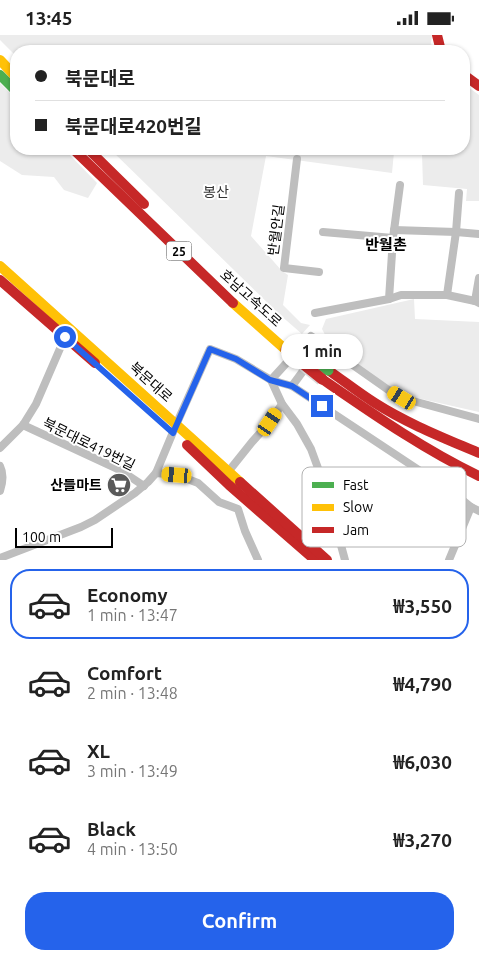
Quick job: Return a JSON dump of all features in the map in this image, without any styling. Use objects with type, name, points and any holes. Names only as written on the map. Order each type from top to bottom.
[{"type":"main road","points":[[0,60],[10,71]]},
{"type":"main road","points":[[0,75],[10,85]]},
{"type":"main road","name":"호남고속도로","points":[[79,155],[221,292],[376,417],[414,441],[462,467]]},
{"type":"main road","name":"호남고속도로","points":[[94,155],[289,346]]},
{"type":"main road","name":"북문대로","points":[[0,266],[174,429],[229,485],[314,560]]},
{"type":"main road","name":"북문대로","points":[[0,280],[174,429],[228,472],[302,538]]},
{"type":"main road","name":"호남고속도로","points":[[325,375],[420,427],[479,453]]},
{"type":"main road","points":[[376,403],[402,411],[479,446]]},
{"type":"main road","name":"호남고속도로","points":[[466,469],[479,476]]},
{"type":"main road","name":"북문대로","points":[[312,547],[327,560]]},
{"type":"street","name":"반월안길","points":[[297,159],[284,268],[319,272]]},
{"type":"street","points":[[389,299],[400,185]]},
{"type":"street","points":[[447,295],[456,232],[459,193]]},
{"type":"street","points":[[323,232],[394,234],[456,232],[479,234]]},
{"type":"street","points":[[315,313],[402,295],[447,295],[477,302],[479,278]]},
{"type":"street","points":[[270,380],[311,336],[402,398],[479,419]]},
{"type":"street","points":[[0,448],[23,425],[36,404],[65,337]]},
{"type":"street","points":[[292,386],[323,344]]},
{"type":"street","name":"북문대로419번길","points":[[0,558],[95,520],[144,486],[156,473],[210,349],[236,359],[270,380]]},
{"type":"street","points":[[270,380],[292,386],[414,467]]},
{"type":"street","points":[[270,380],[282,404],[297,424],[311,449],[318,467]]},
{"type":"street","points":[[228,472],[270,422],[282,404]]},
{"type":"street","name":"북문대로419번길","points":[[23,425],[120,471],[144,486]]},
{"type":"street","points":[[0,466],[3,483],[0,491]]},
{"type":"street","points":[[156,473],[177,475],[198,483],[219,502],[238,509],[245,531],[258,560]]},
{"type":"street","points":[[466,527],[475,509]]},
{"type":"street","points":[[341,547],[344,560]]},
{"type":"street","points":[[449,560],[456,547]]},
{"type":"green space","points":[[0,35],[432,35],[432,45],[10,45],[10,50],[0,40]]},
{"type":"green space","points":[[0,83],[10,93],[10,155],[70,155],[97,183],[88,198],[64,190],[54,177],[22,175],[0,161]]},
{"type":"green space","name":"봉산","points":[[470,88],[479,95],[479,201],[466,201],[467,189],[423,185],[422,155],[470,155]]},
{"type":"green space","name":"봉산","points":[[116,155],[394,155],[392,173],[266,156],[251,236],[282,271],[288,275],[283,305],[301,323],[310,325],[302,334],[279,314]]},
{"type":"green space","points":[[414,299],[415,319],[479,322],[479,412],[404,395],[333,350],[322,329],[326,319]]},
{"type":"traffic: fast","points":[[0,75],[10,85]]},
{"type":"traffic: fast","points":[[293,342],[328,370]]},
{"type":"traffic: slow","points":[[0,60],[10,71]]},
{"type":"traffic: slow","points":[[0,266],[240,482]]},
{"type":"traffic: slow","points":[[233,303],[286,350]]},
{"type":"traffic: jam","points":[[437,35],[440,45]]},
{"type":"traffic: jam","points":[[470,79],[479,86]]},
{"type":"traffic: jam","points":[[79,155],[233,303]]},
{"type":"traffic: jam","points":[[94,155],[144,204]]},
{"type":"traffic: jam","points":[[0,280],[95,363]]},
{"type":"traffic: jam","points":[[286,350],[322,379]]},
{"type":"traffic: jam","points":[[328,370],[400,418],[479,453]]},
{"type":"traffic: jam","points":[[322,379],[418,443],[460,467]]},
{"type":"traffic: jam","points":[[187,445],[229,485],[315,560]]},
{"type":"traffic: jam","points":[[466,470],[479,476]]},
{"type":"traffic: jam","points":[[240,482],[302,538]]},
{"type":"traffic: jam","points":[[312,547],[327,560]]},
{"type":"place","name":"산들마트","points":[[119,485]]},
{"type":"district","name":"반월촌","points":[[386,244]]},
{"type":"route","points":[[65,337],[173,433],[210,349],[236,359],[270,380],[292,386],[322,406]]}]
